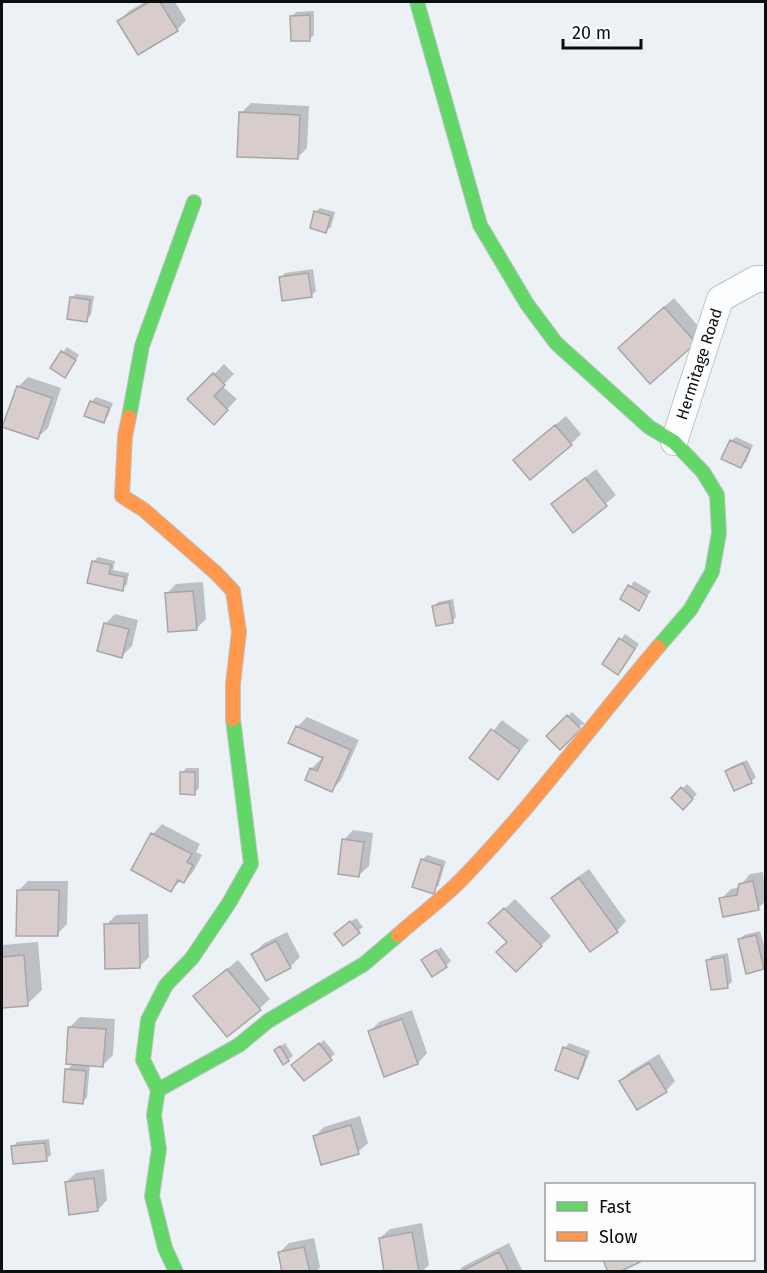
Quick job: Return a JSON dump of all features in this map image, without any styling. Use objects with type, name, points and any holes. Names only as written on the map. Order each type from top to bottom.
[{"type":"street","points":[[158,1090],[239,1045],[268,1020],[364,964],[459,882],[543,787],[602,713],[690,610],[712,572],[719,533],[717,495],[703,472],[674,442],[649,428],[556,343],[527,304],[480,225],[417,2]]},
{"type":"street","points":[[176,1272],[165,1248],[152,1196],[159,1149],[154,1115],[158,1090],[143,1060],[148,1020],[166,984],[192,958],[229,903],[251,864],[233,726],[233,684],[239,632],[233,591],[216,573],[144,510],[122,496],[125,436],[142,346],[194,202]]},
{"type":"street","name":"Hermitage Road","points":[[674,442],[720,299],[756,279],[765,279]]},
{"type":"building","points":[[149,2],[160,2],[178,31],[138,55],[117,21]]},
{"type":"building","points":[[310,15],[310,41],[291,41],[290,16]]},
{"type":"building","points":[[239,112],[300,115],[298,159],[237,157]]},
{"type":"building","points":[[314,211],[331,216],[326,233],[310,228]]},
{"type":"building","points":[[308,273],[312,297],[282,301],[279,277]]},
{"type":"building","points":[[70,297],[90,300],[87,322],[67,319]]},
{"type":"building","points":[[664,307],[696,343],[650,384],[618,348]]},
{"type":"building","points":[[61,351],[76,360],[65,378],[50,368]]},
{"type":"building","points":[[213,373],[225,385],[214,396],[228,410],[214,425],[187,399]]},
{"type":"building","points":[[17,386],[52,398],[38,439],[2,427]]},
{"type":"building","points":[[90,401],[109,408],[104,423],[84,416]]},
{"type":"building","points":[[555,425],[572,445],[530,480],[513,460]]},
{"type":"building","points":[[730,440],[750,449],[741,468],[721,459]]},
{"type":"building","points":[[585,478],[607,506],[573,533],[551,504]]},
{"type":"building","points":[[92,561],[111,565],[109,574],[125,577],[123,591],[87,583]]},
{"type":"building","points":[[628,585],[647,596],[639,611],[620,599]]},
{"type":"building","points":[[193,591],[197,630],[168,632],[165,593]]},
{"type":"building","points":[[449,602],[453,623],[436,626],[432,606]]},
{"type":"building","points":[[104,623],[129,629],[122,658],[97,651]]},
{"type":"building","points":[[619,638],[635,649],[618,675],[602,664]]},
{"type":"building","points":[[567,715],[581,729],[560,750],[546,736]]},
{"type":"building","points":[[296,726],[351,750],[332,792],[305,780],[310,768],[317,771],[323,758],[288,743]]},
{"type":"building","points":[[491,729],[520,750],[498,780],[469,758]]},
{"type":"building","points":[[743,763],[752,783],[734,791],[725,771]]},
{"type":"building","points":[[180,772],[195,772],[195,795],[180,794]]},
{"type":"building","points":[[681,787],[693,799],[683,810],[671,798]]},
{"type":"building","points":[[151,833],[192,854],[187,862],[193,865],[184,883],[178,880],[171,892],[131,870]]},
{"type":"building","points":[[342,839],[364,842],[359,877],[338,874]]},
{"type":"building","points":[[421,859],[442,866],[434,894],[412,887]]},
{"type":"building","points":[[579,878],[618,932],[590,952],[551,898]]},
{"type":"building","points":[[753,881],[759,910],[723,917],[719,898],[737,895],[739,884]]},
{"type":"building","points":[[17,890],[59,890],[58,936],[16,936]]},
{"type":"building","points":[[504,908],[542,946],[516,972],[496,952],[507,942],[488,923]]},
{"type":"building","points":[[350,921],[360,933],[343,946],[334,934]]},
{"type":"building","points":[[139,923],[140,968],[105,969],[104,924]]},
{"type":"building","points":[[756,935],[764,969],[746,974],[738,939]]},
{"type":"building","points":[[276,941],[291,968],[266,981],[251,954]]},
{"type":"building","points":[[436,950],[447,967],[432,977],[421,960]]},
{"type":"building","points":[[24,955],[28,1006],[2,1008],[2,957]]},
{"type":"building","points":[[724,957],[728,988],[711,990],[706,960]]},
{"type":"building","points":[[227,969],[261,1010],[227,1037],[193,996]]},
{"type":"building","points":[[402,1019],[418,1064],[384,1077],[368,1031]]},
{"type":"building","points":[[68,1027],[106,1029],[103,1067],[66,1064]]},
{"type":"building","points":[[319,1043],[332,1060],[304,1081],[291,1065]]},
{"type":"building","points":[[280,1046],[289,1061],[283,1065],[274,1050]]},
{"type":"building","points":[[563,1047],[586,1056],[578,1079],[555,1070]]},
{"type":"building","points":[[649,1063],[667,1092],[637,1110],[619,1081]]},
{"type":"building","points":[[65,1069],[86,1071],[83,1104],[63,1102]]},
{"type":"building","points":[[351,1125],[359,1154],[321,1165],[313,1136]]},
{"type":"building","points":[[45,1143],[47,1161],[13,1164],[11,1146]]},
{"type":"building","points":[[94,1178],[98,1211],[69,1215],[65,1182]]},
{"type":"building","points":[[412,1232],[419,1272],[384,1272],[379,1238]]},
{"type":"building","points":[[304,1247],[310,1272],[282,1272],[278,1252]]},
{"type":"building","points":[[499,1252],[509,1272],[460,1272]]},
{"type":"building","points":[[603,1261],[640,1262],[619,1272],[608,1272]]},
{"type":"traffic: fast","points":[[417,2],[480,225],[527,304],[556,343],[649,427],[674,442],[703,472],[717,495],[719,533],[712,572],[690,610],[658,647]]},
{"type":"traffic: fast","points":[[129,417],[142,346],[194,202]]},
{"type":"traffic: fast","points":[[158,1090],[143,1060],[148,1020],[166,985],[192,958],[229,903],[251,864],[233,719]]},
{"type":"traffic: fast","points":[[176,1272],[165,1248],[152,1196],[159,1149],[154,1115],[158,1090],[239,1045],[268,1021],[364,964],[398,935]]},
{"type":"traffic: slow","points":[[129,417],[125,436],[122,496],[144,510],[216,573],[233,591],[239,632],[233,684],[233,719]]},
{"type":"traffic: slow","points":[[398,935],[453,888],[486,853],[658,647]]}]
